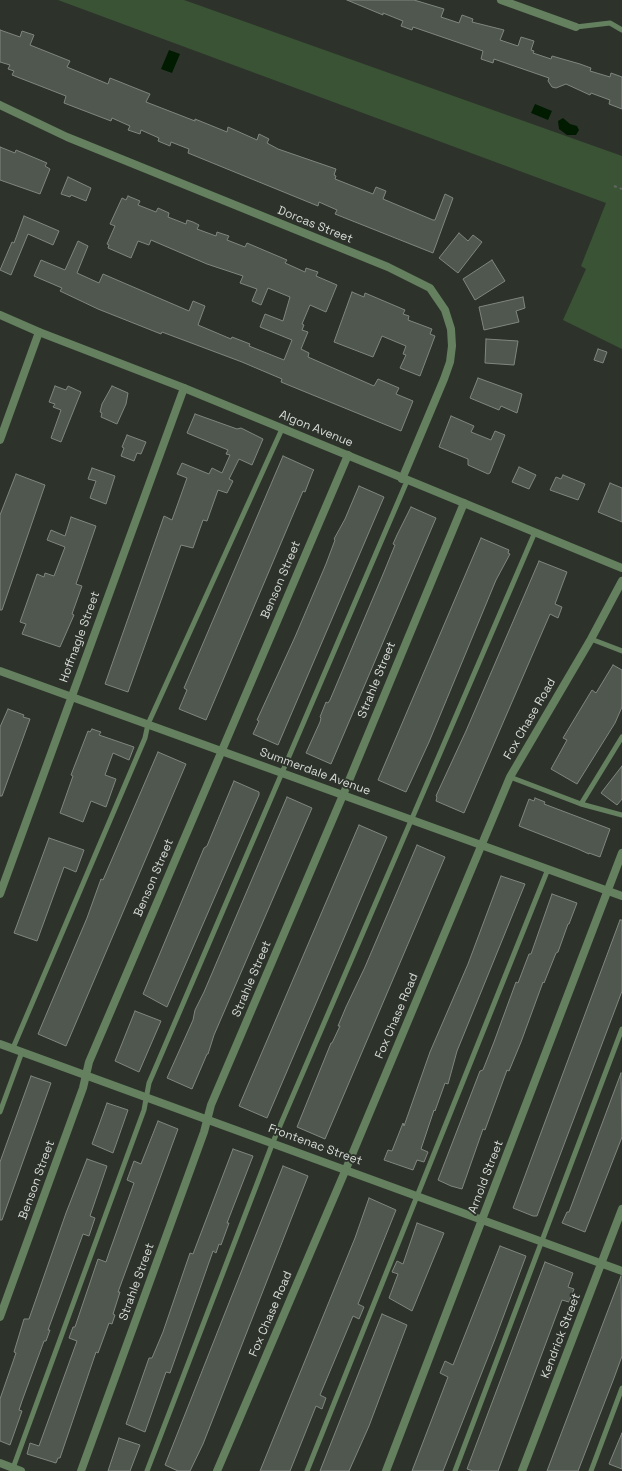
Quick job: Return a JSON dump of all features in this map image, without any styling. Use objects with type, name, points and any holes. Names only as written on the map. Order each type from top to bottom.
[{"type":"street","points":[[500,0],[576,27]]},
{"type":"street","name":"Dorcas Street","points":[[0,105],[67,137],[388,267],[430,288],[445,310],[452,329],[451,357],[405,480]]},
{"type":"street","name":"Algon Avenue","points":[[0,315],[39,332],[184,388],[622,568]]},
{"type":"street","points":[[0,440],[39,332]]},
{"type":"street","name":"Hoffnagle Street","points":[[0,894],[184,388]]},
{"type":"street","name":"Benson Street","points":[[0,1317],[84,1088],[89,1062],[348,455]]},
{"type":"street","name":"Strahle Street","points":[[82,1471],[204,1132],[207,1118],[464,503]]},
{"type":"street","name":"Fox Chase Road","points":[[217,1471],[346,1169],[510,777],[591,639],[622,581]]},
{"type":"street","name":"Summerdale Avenue","points":[[0,671],[222,750],[410,820],[482,844],[548,870],[622,896]]},
{"type":"street","name":"Arnold Street","points":[[386,1471],[622,853]]},
{"type":"street","name":"Frontenac Street","points":[[0,1044],[273,1142],[622,1271]]},
{"type":"street","name":"Kendrick Street","points":[[522,1471],[622,1209]]},
{"type":"street","points":[[0,1463],[21,1471]]},
{"type":"lane","points":[[576,27],[610,23],[622,30]]},
{"type":"lane","points":[[13,1048],[145,738],[148,724],[282,429]]},
{"type":"lane","points":[[13,1468],[144,1110],[146,1096],[152,1076],[405,480]]},
{"type":"lane","points":[[147,1471],[273,1142],[535,532]]},
{"type":"lane","points":[[591,639],[622,651]]},
{"type":"lane","points":[[581,804],[622,737]]},
{"type":"lane","points":[[510,777],[581,804],[622,815]]},
{"type":"lane","points":[[307,1471],[416,1195],[548,870]]},
{"type":"lane","points":[[455,1471],[622,1029]]},
{"type":"lane","points":[[0,1112],[22,1052]]},
{"type":"lane","points":[[591,1471],[622,1388]]},
{"type":"path","points":[[614,186],[622,189]]},
{"type":"shaded area","points":[[58,0],[184,0],[622,156],[622,349],[563,320],[586,269],[581,266],[606,203]]},
{"type":"shaded area","points":[[169,50],[180,54],[172,73],[161,69]]},
{"type":"shaded area","points":[[535,104],[552,111],[548,120],[531,113]]},
{"type":"shaded area","points":[[563,118],[570,124],[577,126],[579,130],[576,135],[567,135],[559,129],[558,121]]},
{"type":"building","points":[[347,0],[414,0],[444,9],[441,17],[459,23],[462,15],[473,19],[472,22],[504,30],[500,40],[518,46],[521,37],[534,41],[531,50],[534,51],[533,53],[551,59],[552,56],[580,64],[591,68],[590,71],[610,77],[611,73],[622,77],[622,109],[609,104],[610,100],[591,93],[590,95],[566,84],[556,88],[552,87],[548,81],[549,78],[494,59],[493,63],[481,59],[483,51],[413,27],[412,30],[401,26],[403,21],[383,13],[383,15]]},
{"type":"building","points":[[0,30],[20,37],[22,31],[34,35],[30,45],[70,61],[67,67],[108,84],[110,78],[150,94],[146,102],[195,121],[195,119],[227,132],[228,127],[257,140],[259,134],[269,139],[267,143],[278,149],[336,169],[334,175],[336,176],[335,179],[373,194],[376,187],[386,191],[383,199],[433,220],[435,220],[445,194],[453,198],[433,253],[335,214],[337,210],[319,202],[318,206],[188,153],[189,149],[171,142],[170,146],[158,141],[159,138],[141,130],[140,134],[128,130],[130,126],[112,118],[111,121],[64,103],[66,96],[12,75],[14,71],[8,69],[10,65],[0,62]]},
{"type":"building","points":[[0,147],[15,153],[16,150],[47,163],[45,166],[50,169],[40,194],[0,180]]},
{"type":"building","points":[[68,177],[91,188],[86,201],[71,195],[70,197],[61,194]]},
{"type":"building","points":[[128,196],[140,201],[138,205],[156,212],[158,208],[169,213],[168,217],[186,224],[187,220],[193,222],[199,225],[197,229],[216,236],[217,232],[229,236],[227,240],[245,247],[247,243],[287,260],[285,263],[305,272],[306,268],[318,272],[316,276],[337,285],[326,312],[310,305],[302,324],[304,325],[302,330],[308,332],[301,349],[309,353],[308,357],[374,386],[378,379],[399,388],[396,394],[413,401],[401,431],[281,382],[282,379],[242,362],[162,332],[161,334],[98,309],[60,291],[62,288],[34,276],[41,260],[65,270],[78,241],[88,246],[77,273],[99,283],[103,274],[189,311],[193,301],[205,306],[198,325],[231,339],[232,337],[250,344],[249,346],[284,360],[292,340],[260,327],[265,314],[283,321],[290,297],[268,288],[261,305],[252,301],[257,289],[240,283],[243,276],[207,264],[151,240],[149,245],[138,241],[131,258],[108,248],[109,245],[107,244],[115,226],[110,224],[122,198],[126,200]]},
{"type":"building","points":[[24,216],[59,231],[53,245],[28,234],[11,275],[0,270],[12,242],[14,243]]},
{"type":"building","points":[[459,233],[468,241],[473,235],[482,242],[458,273],[439,258]]},
{"type":"building","points":[[492,260],[505,281],[475,300],[463,279]]},
{"type":"building","points":[[352,292],[364,297],[365,293],[405,310],[403,314],[409,316],[408,320],[432,329],[430,334],[435,336],[420,376],[400,368],[406,355],[403,354],[406,346],[382,336],[373,357],[334,342]]},
{"type":"building","points":[[523,297],[525,308],[516,311],[519,322],[484,330],[479,307]]},
{"type":"building","points":[[486,339],[518,341],[514,365],[485,363]]},
{"type":"building","points":[[598,349],[607,352],[603,363],[594,360]]},
{"type":"building","points":[[478,378],[522,394],[517,413],[501,406],[499,410],[470,398]]},
{"type":"building","points":[[55,386],[66,390],[68,386],[81,392],[61,442],[51,438],[61,410],[53,407],[55,404],[49,402]]},
{"type":"building","points":[[112,386],[128,393],[126,404],[117,424],[101,417],[102,413],[100,412],[102,404]]},
{"type":"building","points":[[195,414],[237,429],[241,428],[263,439],[252,465],[239,459],[229,479],[233,481],[227,493],[218,490],[207,521],[203,520],[193,548],[181,545],[128,692],[105,684],[164,516],[172,520],[187,478],[177,474],[182,463],[209,474],[212,468],[222,473],[230,455],[226,454],[228,450],[187,433]]},
{"type":"building","points":[[451,416],[474,426],[471,432],[491,440],[495,431],[505,435],[490,473],[488,474],[468,465],[468,459],[439,447]]},
{"type":"building","points":[[127,435],[146,442],[141,454],[137,453],[134,461],[121,456],[124,448],[122,447]]},
{"type":"building","points":[[283,456],[314,470],[305,492],[303,491],[206,720],[179,709],[187,690],[184,688]]},
{"type":"building","points":[[519,467],[536,475],[529,489],[512,482]]},
{"type":"building","points":[[92,468],[115,476],[106,504],[90,498],[96,481],[88,479]]},
{"type":"building","points":[[16,474],[45,485],[2,610],[0,610],[0,515]]},
{"type":"building","points":[[563,475],[585,484],[578,500],[550,490],[556,477],[561,479]]},
{"type":"building","points":[[610,483],[622,488],[622,522],[598,512]]},
{"type":"building","points":[[359,486],[384,497],[278,745],[253,734],[259,721],[257,720],[295,637],[326,564],[335,540],[334,539],[345,519]]},
{"type":"building","points":[[411,507],[436,518],[331,764],[306,753],[320,722],[320,717],[326,702],[328,703],[330,700],[384,572],[395,545],[393,544]]},
{"type":"building","points":[[71,517],[96,526],[76,584],[82,586],[72,614],[74,615],[60,647],[22,634],[26,624],[20,622],[37,574],[44,577],[45,573],[54,576],[65,547],[47,540],[51,530],[65,536]]},
{"type":"building","points":[[481,538],[509,550],[508,553],[510,554],[496,580],[429,742],[406,792],[378,780]]},
{"type":"building","points":[[539,561],[567,572],[555,604],[562,607],[558,618],[550,614],[464,813],[436,801],[436,796],[466,731]]},
{"type":"building","points":[[613,665],[622,670],[622,707],[615,723],[577,784],[551,769],[567,740],[563,738],[592,690],[596,693]]},
{"type":"building","points":[[8,709],[30,719],[2,796],[0,796],[0,727]]},
{"type":"building","points":[[92,729],[101,732],[99,735],[134,747],[129,760],[113,753],[105,775],[116,779],[106,807],[91,801],[83,822],[60,813],[73,776],[71,775],[88,731],[90,732]]},
{"type":"building","points":[[158,752],[186,764],[66,1046],[38,1034],[87,918],[101,879],[103,880]]},
{"type":"building","points":[[622,766],[622,799],[617,805],[601,793]]},
{"type":"building","points":[[234,781],[259,792],[259,795],[167,1007],[143,994],[204,848],[207,846]]},
{"type":"building","points":[[287,797],[312,808],[192,1089],[167,1078]]},
{"type":"building","points":[[535,798],[545,802],[544,804],[610,829],[600,857],[519,826],[529,799],[534,801]]},
{"type":"building","points":[[359,825],[387,837],[267,1118],[239,1106]]},
{"type":"building","points":[[49,838],[84,850],[76,872],[64,867],[37,941],[14,933]]},
{"type":"building","points":[[417,845],[445,857],[325,1139],[297,1127],[331,1043],[340,1026],[338,1026],[346,1007],[365,967]]},
{"type":"building","points":[[501,876],[525,884],[457,1051],[448,1084],[445,1083],[435,1111],[434,1110],[421,1149],[428,1152],[424,1162],[417,1160],[413,1170],[384,1160],[388,1150],[392,1151],[403,1123],[404,1126],[430,1052],[468,964]]},
{"type":"building","points":[[552,894],[577,903],[558,952],[556,953],[544,983],[543,982],[509,1071],[507,1070],[485,1130],[483,1129],[462,1189],[451,1186],[438,1180],[480,1071],[483,1070],[516,982],[518,983],[529,954],[531,954]]},
{"type":"building","points":[[620,920],[622,920],[622,991],[537,1216],[533,1216],[513,1208]]},
{"type":"building","points":[[135,1011],[161,1021],[139,1072],[115,1061]]},
{"type":"building","points":[[621,1073],[622,1137],[585,1232],[562,1223],[567,1212],[569,1212]]},
{"type":"building","points":[[31,1076],[51,1083],[2,1220],[0,1220],[0,1162]]},
{"type":"building","points":[[107,1103],[128,1110],[113,1153],[92,1144]]},
{"type":"building","points":[[158,1121],[178,1129],[118,1292],[120,1292],[113,1314],[115,1315],[112,1324],[109,1323],[98,1353],[96,1352],[60,1458],[58,1458],[56,1463],[27,1454],[30,1443],[39,1446],[77,1341],[69,1338],[73,1327],[75,1327],[98,1259],[106,1262],[134,1183],[127,1180],[134,1161],[141,1164]]},
{"type":"building","points":[[233,1149],[253,1156],[227,1223],[229,1223],[221,1245],[219,1244],[216,1253],[213,1251],[170,1373],[166,1372],[145,1432],[126,1424],[149,1358],[152,1358],[163,1332],[190,1253],[193,1254]]},
{"type":"building","points":[[87,1159],[107,1166],[90,1216],[95,1218],[89,1236],[83,1234],[48,1330],[50,1330],[46,1341],[44,1341],[22,1401],[19,1410],[22,1411],[10,1445],[0,1441],[0,1399],[16,1353],[14,1352],[24,1319],[29,1319],[66,1213]]},
{"type":"building","points":[[283,1166],[308,1176],[203,1444],[190,1471],[178,1471],[165,1465]]},
{"type":"building","points":[[369,1198],[396,1210],[358,1304],[364,1307],[359,1319],[353,1316],[320,1395],[326,1398],[322,1409],[316,1406],[290,1471],[260,1471],[355,1238]]},
{"type":"building","points":[[417,1223],[444,1233],[412,1311],[389,1298],[398,1274],[392,1272],[397,1261],[403,1264]]},
{"type":"building","points":[[500,1246],[526,1256],[495,1339],[443,1471],[412,1471],[448,1377],[440,1373],[445,1361],[453,1365]]},
{"type":"building","points":[[545,1262],[573,1273],[568,1287],[574,1289],[569,1302],[562,1300],[498,1471],[473,1471],[467,1469]]},
{"type":"building","points":[[621,1276],[622,1356],[614,1378],[578,1471],[547,1471]]},
{"type":"building","points":[[382,1314],[407,1325],[369,1426],[349,1471],[320,1471]]},
{"type":"building","points":[[622,1433],[622,1469],[609,1464]]},
{"type":"building","points":[[119,1438],[140,1445],[130,1471],[108,1471]]}]
